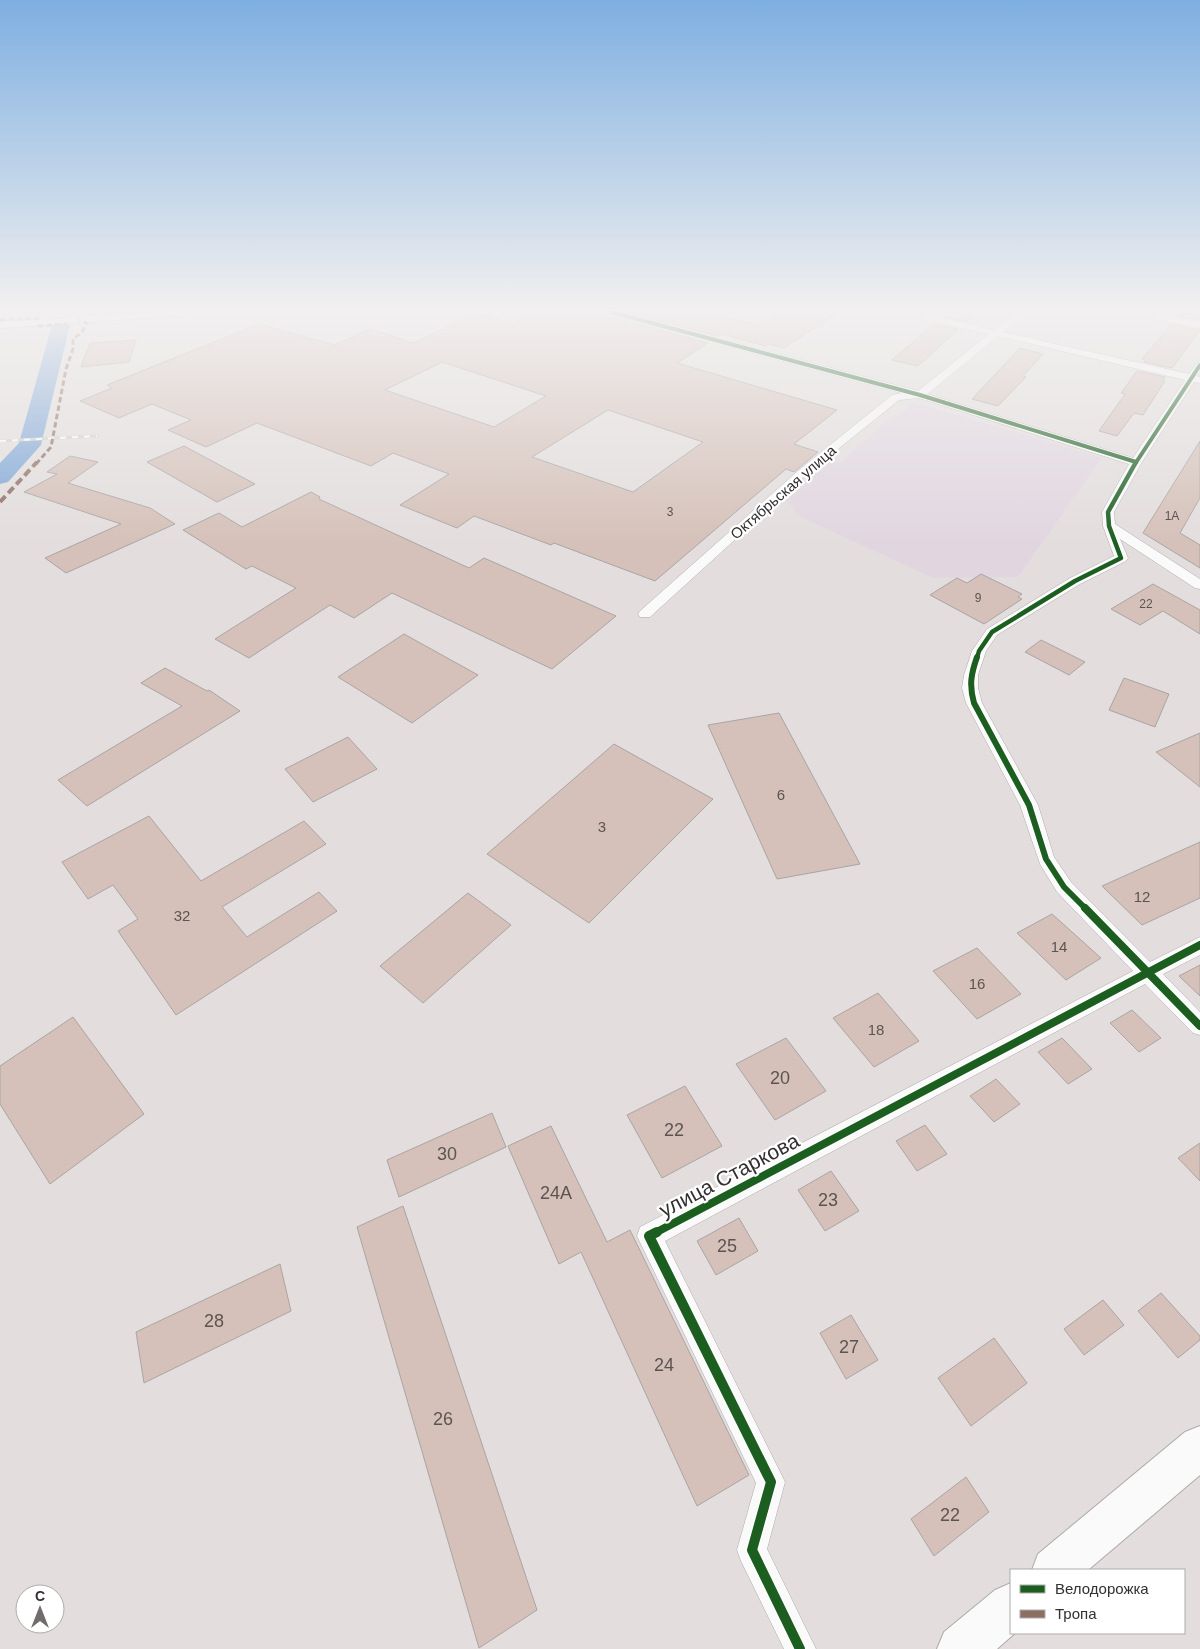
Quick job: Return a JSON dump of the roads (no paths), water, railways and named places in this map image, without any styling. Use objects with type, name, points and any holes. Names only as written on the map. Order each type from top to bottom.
[{"type":"main road","points":[[1055,1569],[1200,1447]]},
{"type":"main road","points":[[961,1649],[1010,1607]]},
{"type":"street","points":[[897,389],[1136,462]]},
{"type":"street","points":[[920,395],[928,389]]},
{"type":"street","points":[[1189,389],[1136,462],[1108,512],[1110,526],[1121,558],[1075,581],[992,632],[974,662],[970,688],[974,703],[1029,804],[1046,858],[1059,880],[1200,1026]]},
{"type":"street","name":"Октябрьская улица","points":[[645,614],[804,472],[896,397],[920,395]]},
{"type":"street","points":[[1110,526],[1200,585]]},
{"type":"street","name":"улица Старкова","points":[[800,1649],[752,1550],[771,1482],[649,1236],[1200,945]]},
{"type":"waterway","points":[[0,477],[30,445],[44,389]]},
{"type":"railway","points":[[0,441],[97,436]]}]
